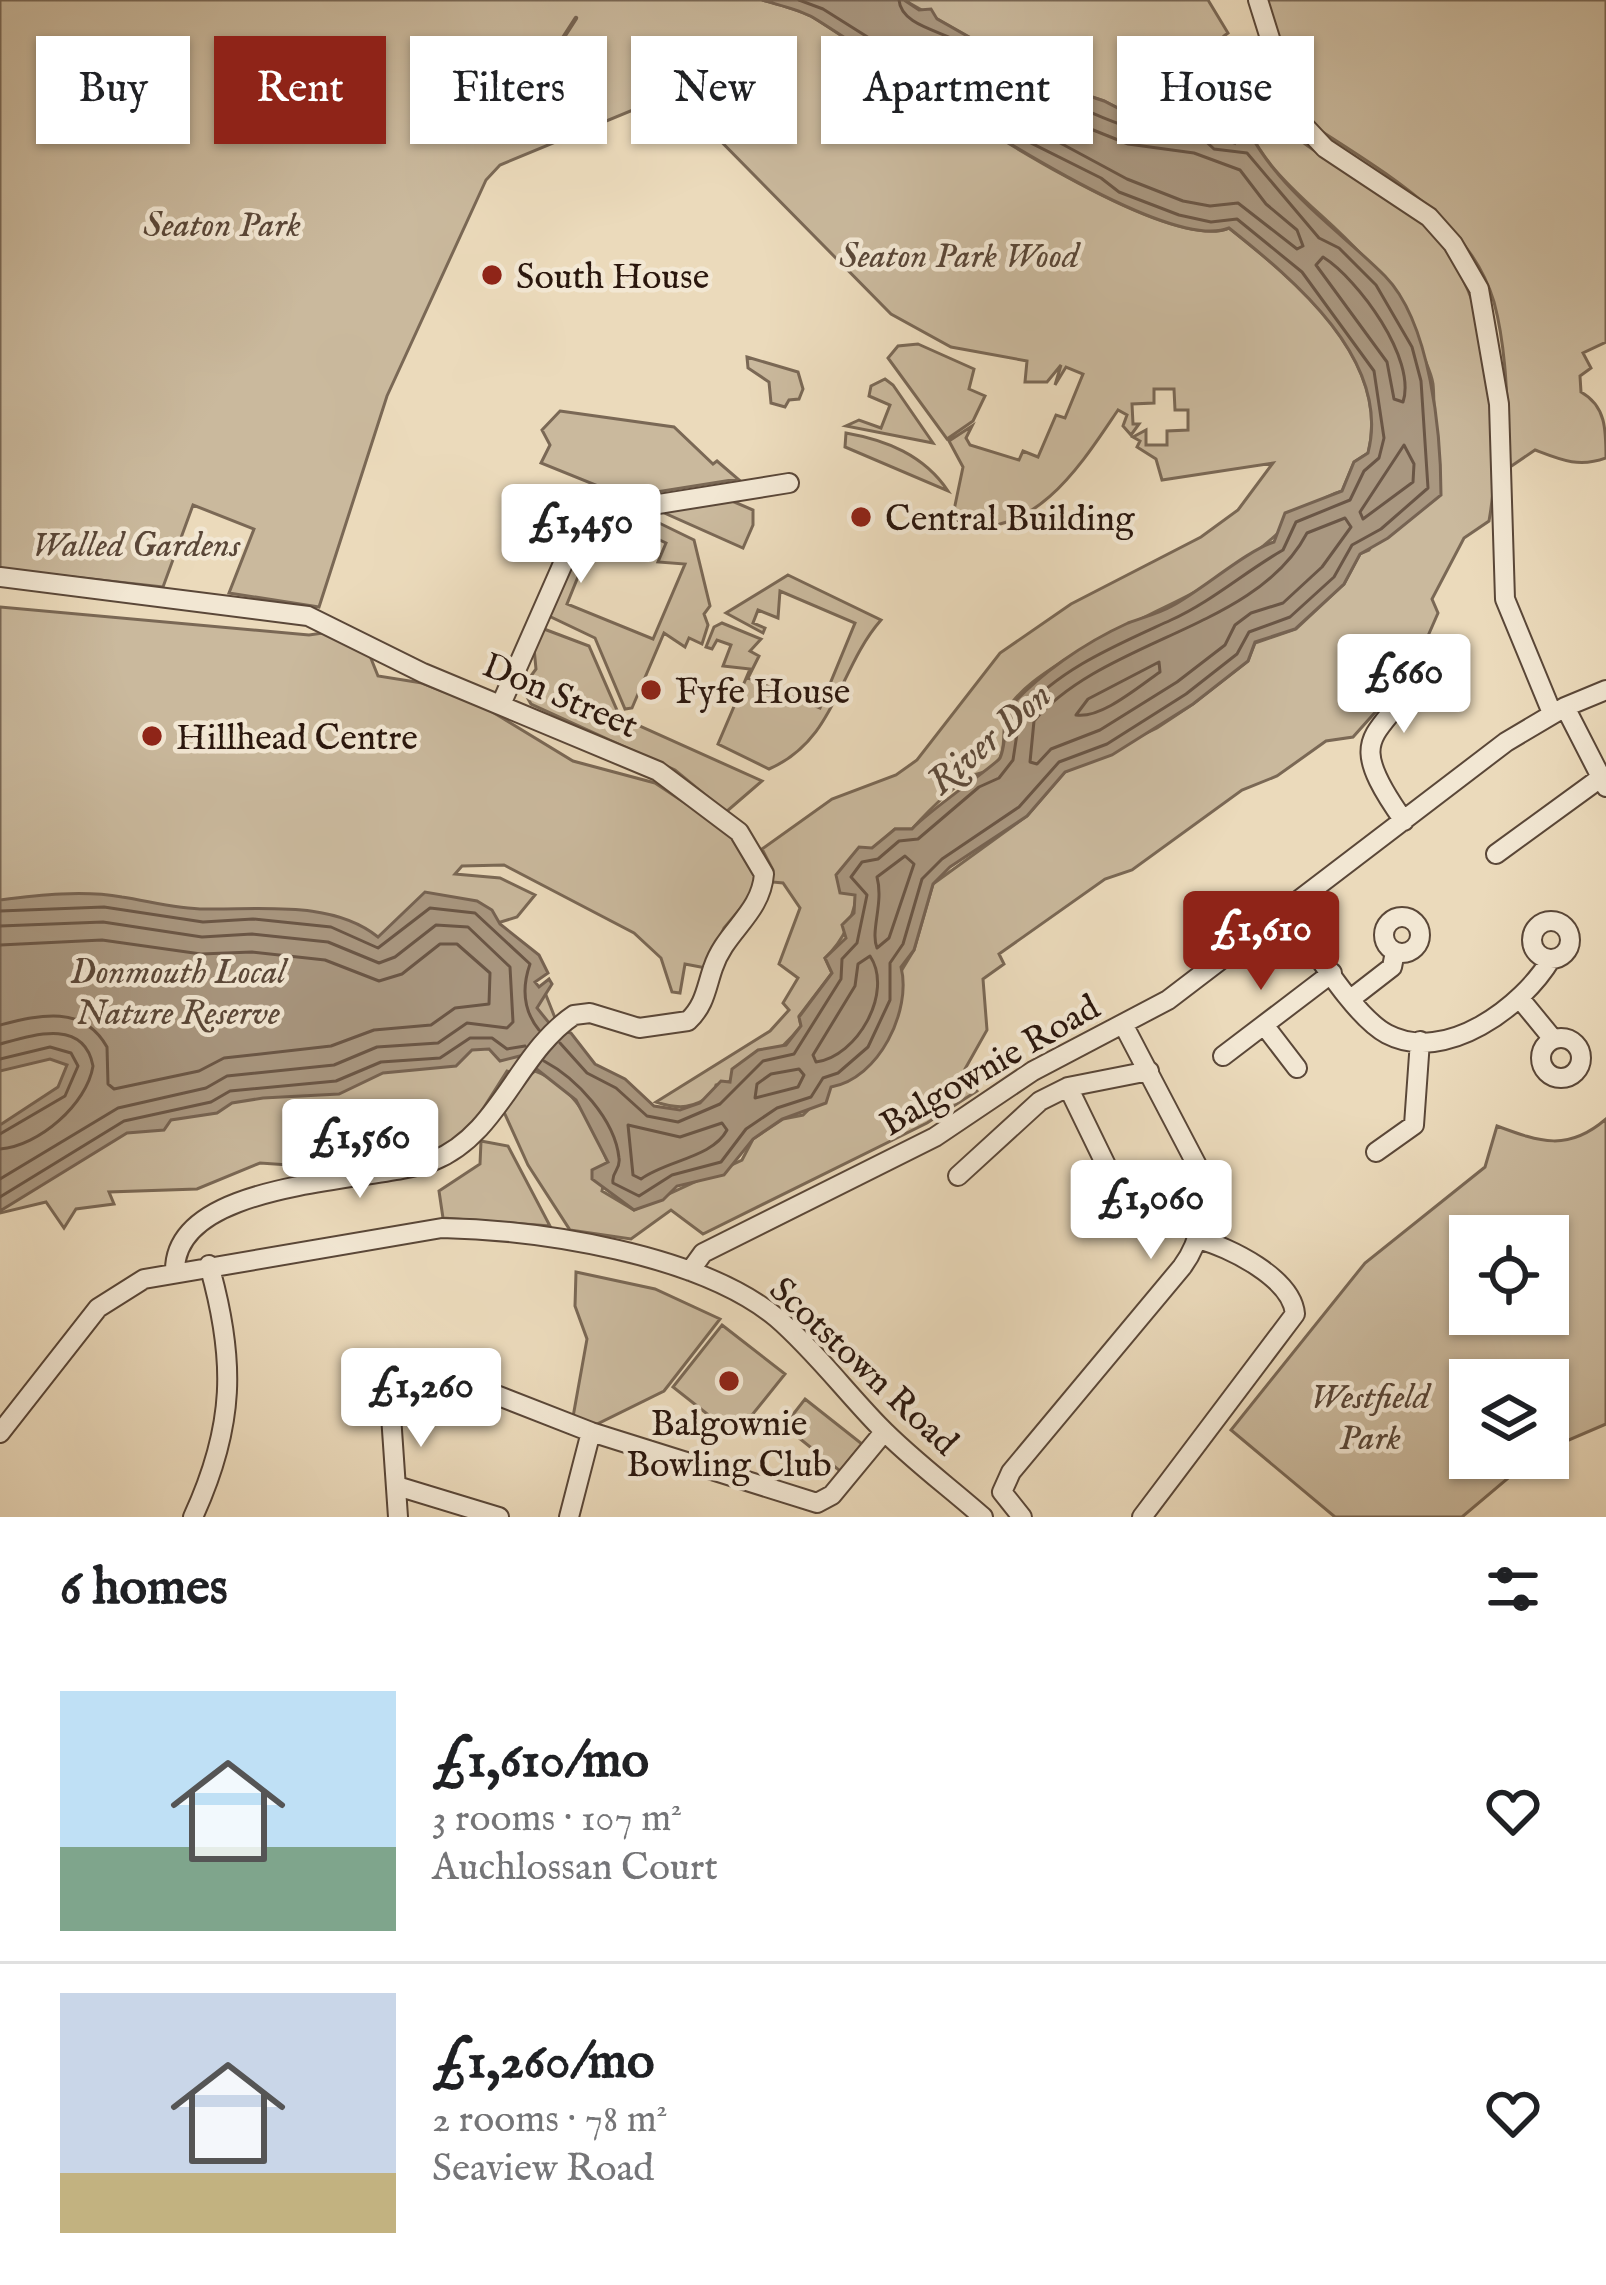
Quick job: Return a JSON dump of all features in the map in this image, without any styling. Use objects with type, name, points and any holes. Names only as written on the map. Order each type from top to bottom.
[{"type":"street","points":[[1258,0],[1294,115],[1324,148],[1429,217],[1453,244],[1479,290],[1501,427],[1505,599],[1559,710],[1603,783],[1496,854]]},
{"type":"street","points":[[502,702],[584,515],[789,483]]},
{"type":"street","name":"Don Street","points":[[0,577],[295,612],[423,673],[502,702],[673,779],[739,832],[764,874],[763,891],[729,936],[698,1011],[688,1021],[639,1028],[590,1013],[574,1016],[471,1139],[431,1162],[308,1182],[236,1204],[184,1240],[176,1271]]},
{"type":"street","points":[[1404,820],[1372,776],[1368,749],[1380,722],[1415,681],[1425,660]]},
{"type":"street","name":"Balgownie Road","points":[[689,1271],[703,1253],[935,1137],[1033,1071],[1188,988],[1404,820],[1559,710],[1606,690]]},
{"type":"street","points":[[1287,912],[1332,974],[1388,1034],[1420,1041],[1455,1036],[1521,1000],[1551,959]]},
{"type":"street","points":[[1352,998],[1392,967],[1395,952]]},
{"type":"street","points":[[1223,1056],[1332,974]]},
{"type":"street","points":[[1521,1000],[1553,1040]]},
{"type":"street","points":[[1022,1517],[1002,1492],[1011,1472],[1182,1267],[1198,1239],[1204,1201],[1201,1173],[1123,1024]]},
{"type":"street","points":[[1264,1025],[1297,1068]]},
{"type":"street","points":[[1376,1152],[1414,1125],[1420,1041]]},
{"type":"street","points":[[958,1176],[1027,1111],[1068,1087],[1149,1071]]},
{"type":"street","points":[[1068,1087],[1121,1196]]},
{"type":"street","name":"Scotstown Road","points":[[209,1265],[442,1228],[554,1241],[689,1271],[730,1287],[776,1318],[884,1432],[983,1517]]},
{"type":"street","points":[[1142,1517],[1295,1315],[1286,1292],[1232,1250],[1198,1239]]},
{"type":"street","points":[[0,1433],[98,1308],[144,1280],[209,1265],[225,1320],[231,1379],[220,1447],[193,1517]]},
{"type":"street","points":[[398,1517],[390,1401],[394,1374],[405,1365],[422,1366],[591,1432],[817,1503],[832,1496],[884,1432]]},
{"type":"street","points":[[569,1517],[591,1432]]},
{"type":"street","points":[[397,1486],[499,1517]]},
{"type":"green space","name":"Seaton Park","points":[[0,0],[762,0],[795,10],[841,36],[821,36],[821,144],[1010,144],[1144,214],[1193,230],[1229,228],[1281,271],[1332,324],[1365,385],[1372,418],[1368,453],[1354,462],[1342,491],[1303,513],[1241,564],[1198,591],[1085,648],[1025,688],[1008,709],[997,763],[957,786],[912,829],[895,829],[879,845],[862,877],[847,926],[825,958],[832,973],[799,1016],[801,1026],[763,1063],[716,1085],[714,1094],[699,1102],[679,1107],[656,1102],[770,1031],[789,1010],[783,1003],[798,978],[779,964],[800,908],[783,883],[772,882],[773,870],[762,849],[832,799],[896,775],[917,760],[1000,653],[1071,604],[1201,537],[1238,510],[1273,463],[1162,480],[1156,459],[1137,447],[1140,441],[1133,437],[1146,430],[1146,445],[1167,445],[1167,431],[1188,430],[1188,410],[1175,410],[1174,389],[1154,389],[1154,403],[1132,404],[1133,424],[1139,424],[1131,435],[1123,426],[1127,415],[1118,410],[1073,473],[1034,509],[988,526],[961,524],[953,515],[963,467],[949,441],[972,426],[966,438],[970,445],[1019,460],[1023,451],[1038,457],[1056,415],[1065,418],[1083,374],[1066,367],[1055,385],[1061,365],[1047,382],[1025,382],[1027,361],[951,347],[891,314],[723,144],[797,144],[797,36],[631,36],[631,111],[607,121],[607,36],[410,36],[410,144],[551,144],[500,165],[486,180],[387,396],[319,607],[229,593],[254,529],[193,505],[163,587],[0,569]]},
{"type":"green space","points":[[904,0],[1208,0],[1228,33],[1117,36],[1117,108],[1093,97],[1093,36],[967,36]]},
{"type":"green space","points":[[1265,0],[1606,0],[1606,342],[1583,353],[1591,368],[1580,376],[1581,392],[1603,420],[1606,458],[1579,462],[1535,450],[1510,467],[1502,342],[1481,270],[1439,217],[1384,172],[1314,126],[1314,36],[1275,36]]},
{"type":"green space","points":[[1257,144],[1306,144],[1411,213],[1449,254],[1480,325],[1489,365],[1496,446],[1489,521],[1464,538],[1432,599],[1438,613],[1413,670],[1353,737],[1326,741],[1277,776],[1242,790],[1132,870],[1105,879],[999,954],[1004,964],[983,979],[987,1030],[965,1069],[977,1091],[927,1123],[703,1234],[671,1210],[631,1239],[570,1230],[528,1165],[504,1112],[522,1081],[535,1071],[572,1097],[608,1163],[602,1191],[634,1210],[742,1160],[753,1139],[783,1119],[803,1115],[831,1087],[914,950],[933,884],[1027,816],[1065,772],[1157,728],[1248,661],[1255,643],[1296,629],[1344,584],[1360,554],[1369,550],[1438,439],[1433,384],[1417,342],[1373,268]]},
{"type":"green space","points":[[918,344],[974,369],[969,389],[985,396],[973,421],[947,439],[888,358],[898,346]]},
{"type":"green space","points":[[747,357],[798,372],[803,389],[799,399],[789,400],[785,407],[771,403],[769,382],[748,368]]},
{"type":"green space","points":[[885,379],[933,443],[846,426],[859,420],[881,428],[890,405],[869,396],[871,386]]},
{"type":"green space","points":[[560,411],[674,427],[713,464],[717,461],[738,479],[625,497],[541,463],[550,445],[542,430]]},
{"type":"green space","points":[[846,433],[903,451],[928,468],[948,491],[845,447]]},
{"type":"green space","points":[[732,501],[753,510],[753,525],[743,548],[660,511]]},
{"type":"green space","points":[[655,521],[694,540],[710,606],[704,614],[708,625],[702,644],[689,638],[685,647],[664,633],[632,708],[625,709],[595,638],[549,616],[577,548],[588,552],[567,604],[653,639],[685,564],[658,562],[666,543],[653,537],[650,545],[645,543]]},
{"type":"green space","points":[[788,575],[881,620],[823,722],[791,756],[769,769],[718,744],[750,669],[723,666],[731,645],[717,640],[712,649],[706,647],[714,627],[722,623],[761,639],[750,651],[759,656],[748,678],[820,708],[855,623],[780,591],[778,618],[758,610],[753,623],[765,628],[763,633],[726,613]]},
{"type":"green space","name":"Donmouth Local Nature Reserve","points":[[0,607],[309,635],[330,632],[368,651],[378,676],[422,683],[486,708],[573,761],[655,783],[735,836],[755,875],[756,890],[724,928],[706,968],[685,964],[680,993],[672,992],[661,958],[634,933],[504,865],[462,866],[455,874],[500,878],[535,895],[517,917],[494,924],[535,976],[532,987],[544,990],[557,1023],[515,1074],[507,1071],[467,1134],[421,1158],[381,1144],[314,1155],[289,1165],[260,1163],[197,1189],[109,1192],[114,1204],[76,1209],[64,1228],[46,1202],[0,1213]]},
{"type":"green space","points":[[544,629],[589,646],[620,717],[762,781],[726,812],[675,770],[531,704],[522,688],[536,669],[534,648]]},
{"type":"green space","name":"Westfield Park","points":[[1606,1119],[1606,1424],[1569,1440],[1569,1359],[1449,1359],[1449,1479],[1507,1479],[1462,1517],[1335,1517],[1231,1430],[1365,1263],[1485,1167],[1497,1126],[1553,1141],[1579,1136]]},
{"type":"green space","points":[[481,1141],[508,1146],[550,1226],[443,1218],[439,1191],[480,1164]]},
{"type":"green space","points":[[576,1272],[655,1289],[720,1319],[664,1391],[595,1425],[573,1417],[587,1339],[575,1306]]},
{"type":"green space","name":"Balgownie Bowling Club","points":[[722,1325],[785,1374],[735,1436],[673,1387]]},
{"type":"green space","points":[[805,1399],[862,1444],[840,1471],[784,1426]]},
{"type":"water","points":[[762,0],[904,0],[919,10],[931,9],[937,19],[967,36],[842,36],[795,10]]},
{"type":"water","points":[[1093,97],[1117,108],[1117,144],[1257,144],[1299,197],[1401,296],[1430,381],[1441,495],[1360,554],[1344,584],[1295,629],[1255,642],[1248,661],[1193,704],[1112,755],[1065,772],[1027,816],[950,867],[933,884],[914,950],[901,967],[896,1022],[877,1057],[864,1071],[831,1087],[826,1103],[782,1119],[753,1139],[724,1175],[677,1186],[663,1200],[634,1210],[592,1179],[592,1170],[608,1162],[576,1100],[520,1056],[500,1061],[489,1049],[472,1050],[456,1066],[383,1073],[339,1094],[232,1103],[217,1113],[171,1120],[164,1130],[127,1133],[0,1211],[0,1125],[58,1087],[67,1065],[50,1059],[0,1071],[0,900],[92,894],[195,909],[318,912],[360,925],[378,937],[425,892],[477,901],[539,955],[548,973],[535,982],[539,987],[549,979],[552,984],[537,1008],[554,1029],[571,1033],[595,1064],[625,1079],[654,1106],[680,1110],[700,1103],[721,1081],[730,1082],[732,1069],[758,1050],[786,1045],[801,1026],[799,1017],[832,973],[825,958],[846,938],[842,925],[854,913],[855,895],[840,893],[836,875],[859,847],[872,848],[895,829],[912,829],[996,762],[1003,747],[1007,710],[1048,672],[1111,631],[1172,606],[1274,542],[1285,513],[1342,491],[1354,462],[1368,453],[1372,419],[1351,354],[1307,297],[1229,228],[1193,229],[1144,214],[1011,144],[1093,144]]},
{"type":"waterway","points":[[564,36],[576,18]]},
{"type":"place","name":"South House","points":[[492,275]]},
{"type":"place","name":"Central Building","points":[[861,517]]},
{"type":"place","name":"Fyfe House","points":[[651,690]]},
{"type":"place","name":"Hillhead Centre","points":[[152,736]]},
{"type":"place","name":"Balgownie Bowling Club","points":[[729,1381]]},
{"type":"park label","name":"Seaton Park Wood","points":[[959,254]]},
{"type":"park label","name":"Walled Gardens","points":[[136,543]]},
{"type":"water label","name":"River Don","points":[[988,737]]}]
